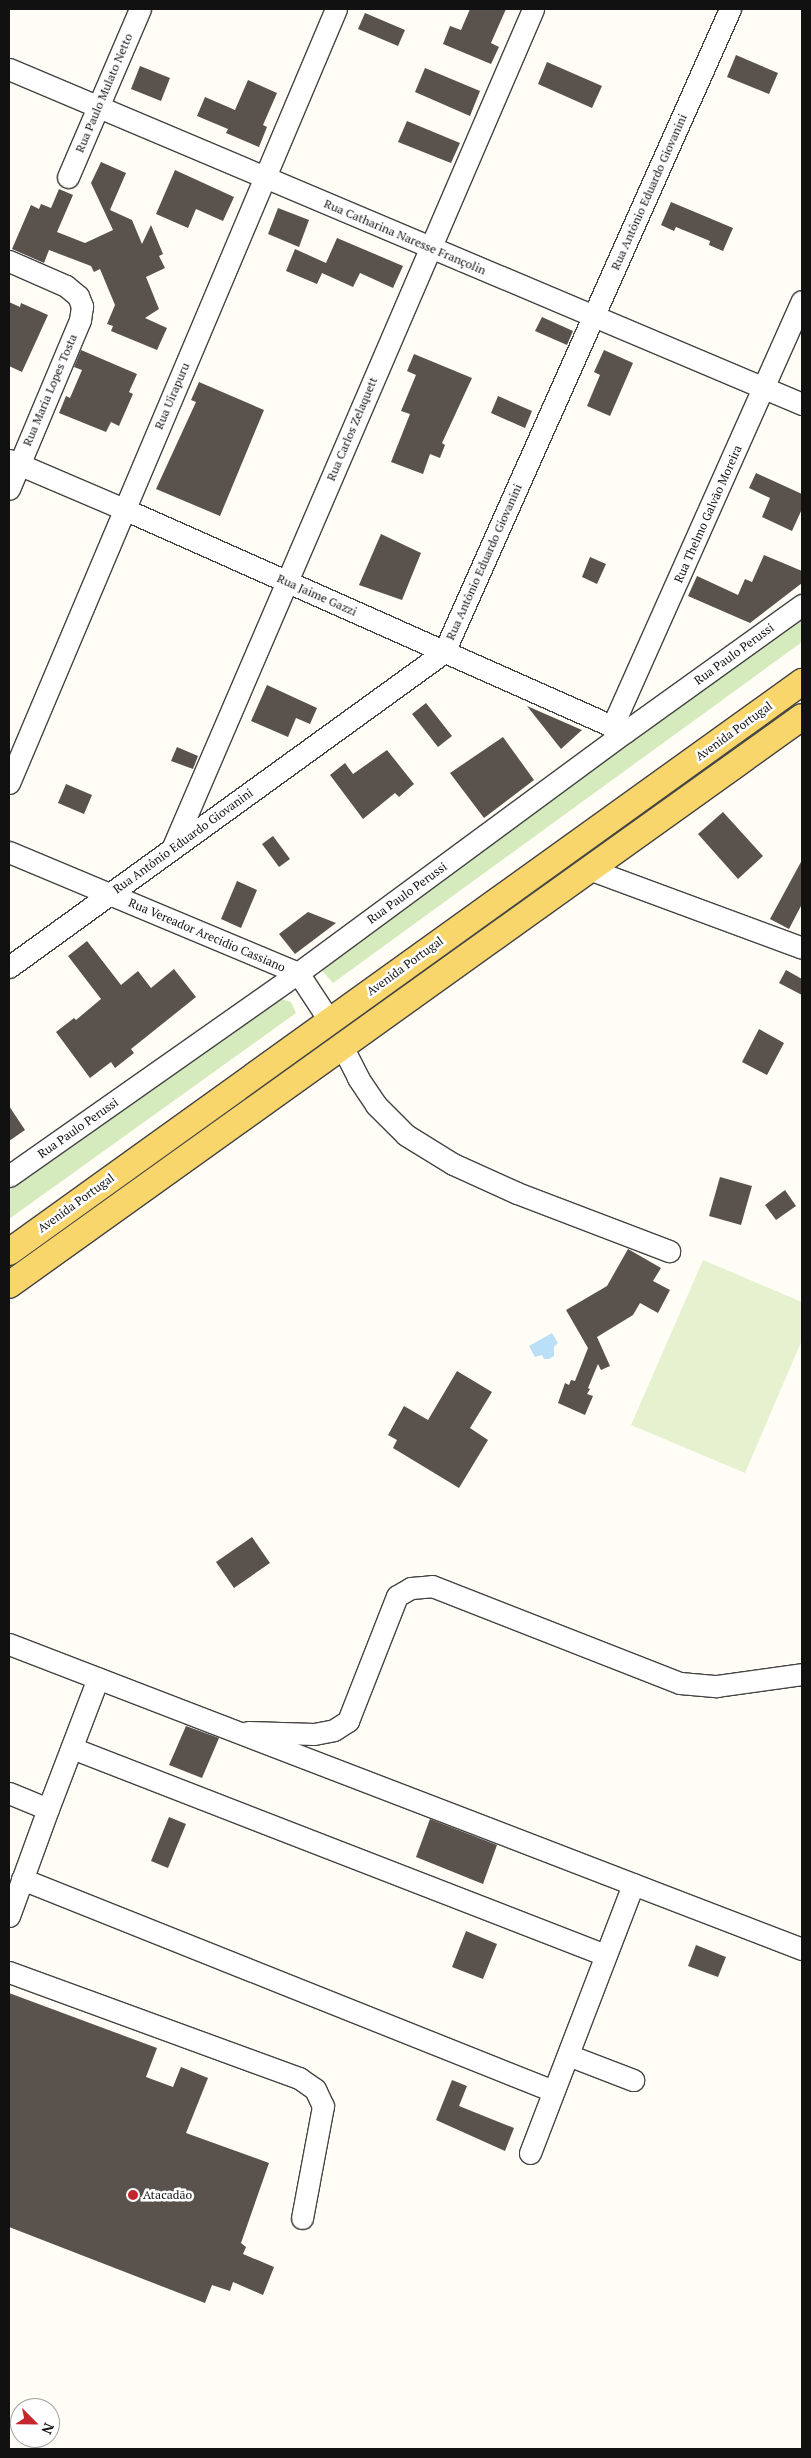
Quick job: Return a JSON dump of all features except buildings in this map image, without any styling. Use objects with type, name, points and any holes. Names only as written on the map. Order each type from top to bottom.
[{"type":"main road","name":"Avenida Portugal","points":[[9,1252],[329,1020],[802,682]]},
{"type":"main road","points":[[9,1285],[802,716]]},
{"type":"main road","points":[[83,1198],[98,1220]]},
{"type":"main road","points":[[32,1235],[47,1256]]},
{"type":"street","name":"Rua Paulo Mulato Netto","points":[[68,177],[140,9]]},
{"type":"street","name":"Rua Uirapuru","points":[[9,783],[336,9]]},
{"type":"street","name":"Rua Carlos Zelaquett","points":[[171,850],[534,9]]},
{"type":"street","name":"Rua Antônio Eduardo Giovanini","points":[[9,967],[444,652],[730,9]]},
{"type":"street","name":"Rua Catharina Naresse Françolin","points":[[9,69],[802,404]]},
{"type":"street","name":"Rua Maria Lopes Tosta","points":[[9,261],[66,286],[78,296],[82,306],[80,320],[14,463],[9,489]]},
{"type":"street","name":"Rua Thelmo Galvão Moreira","points":[[618,729],[802,301]]},
{"type":"street","name":"Rua Jaime Gazzi","points":[[14,463],[618,729]]},
{"type":"street","name":"Rua Paulo Perussi","points":[[9,1176],[298,973],[618,729],[802,605]]},
{"type":"street","name":"Rua Vereador Arecidio Cassiano","points":[[9,852],[298,973],[329,1020]]},
{"type":"street","points":[[589,869],[802,948]]},
{"type":"street","points":[[342,1046],[358,1078],[376,1105],[406,1135],[453,1164],[517,1193],[669,1251]]},
{"type":"street","points":[[237,1732],[279,1731],[314,1734],[334,1730],[348,1721],[397,1596],[411,1588],[432,1586],[680,1682],[717,1686],[802,1674]]},
{"type":"street","points":[[9,1644],[802,1949]]},
{"type":"street","points":[[9,1916],[98,1678]]},
{"type":"street","points":[[72,1748],[606,1955]]},
{"type":"street","points":[[9,1793],[48,1809]]},
{"type":"street","points":[[22,1879],[553,2091]]},
{"type":"street","points":[[530,2152],[633,1884]]},
{"type":"street","points":[[9,1972],[299,2078],[315,2089],[323,2106],[302,2218]]},
{"type":"street","points":[[568,2055],[634,2080]]},
{"type":"green space","points":[[802,616],[802,642],[333,983],[320,968]]},
{"type":"green space","points":[[281,999],[291,1002],[296,1013],[9,1219],[9,1191]]},
{"type":"green space","points":[[703,1260],[802,1302],[802,1340],[745,1473],[631,1425]]},
{"type":"water","points":[[552,1333],[558,1343],[554,1347],[554,1356],[549,1359],[544,1359],[542,1355],[535,1357],[529,1346]]},
{"type":"place","name":"Atacadão","points":[[133,2195]]}]
